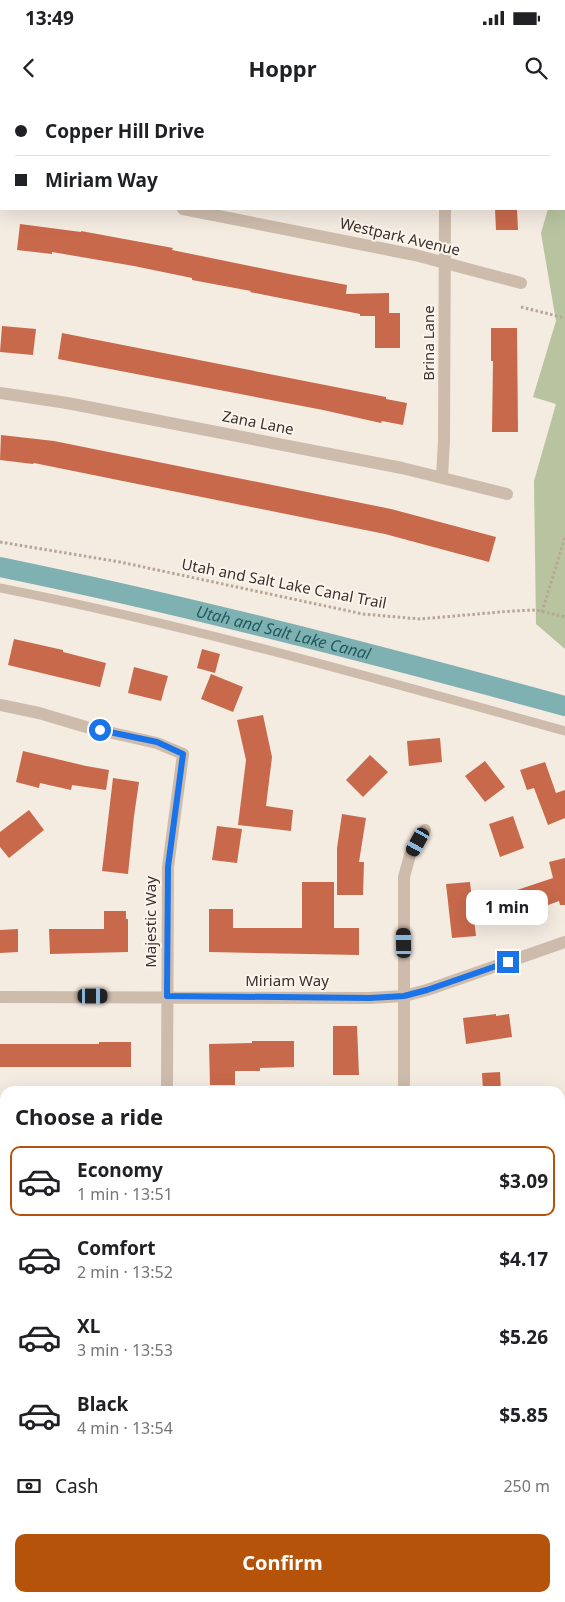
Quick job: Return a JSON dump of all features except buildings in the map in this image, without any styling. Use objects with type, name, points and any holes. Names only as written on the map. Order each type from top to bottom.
[{"type":"street","name":"Westpark Avenue","points":[[188,210],[415,255],[521,283]]},
{"type":"street","name":"Brina Lane","points":[[442,477],[444,441],[445,210]]},
{"type":"street","name":"Zana Lane","points":[[0,393],[67,403],[442,477],[508,494]]},
{"type":"street","name":"Majestic Way","points":[[0,705],[157,742],[183,754],[168,867],[167,1086]]},
{"type":"street","points":[[404,1086],[404,877],[410,855],[425,830]]},
{"type":"street","name":"Miriam Way","points":[[0,996],[370,998],[404,996],[427,990],[565,942]]},
{"type":"lane","points":[[0,588],[139,618],[260,648],[565,731]]},
{"type":"path","points":[[521,307],[565,318]]},
{"type":"path","points":[[542,612],[565,537]]},
{"type":"path","name":"Utah and Salt Lake Canal Trail","points":[[0,542],[120,562],[363,614],[420,619],[536,610],[565,617]]},
{"type":"green space","points":[[548,210],[565,210],[565,649],[536,624],[534,481],[556,404],[533,397],[556,321],[541,233]]},
{"type":"waterway","name":"Utah and Salt Lake Canal","points":[[0,567],[284,632],[565,706]]},
{"type":"route","points":[[100,730],[157,742],[183,754],[168,867],[167,996],[370,998],[404,996],[508,962]]}]
